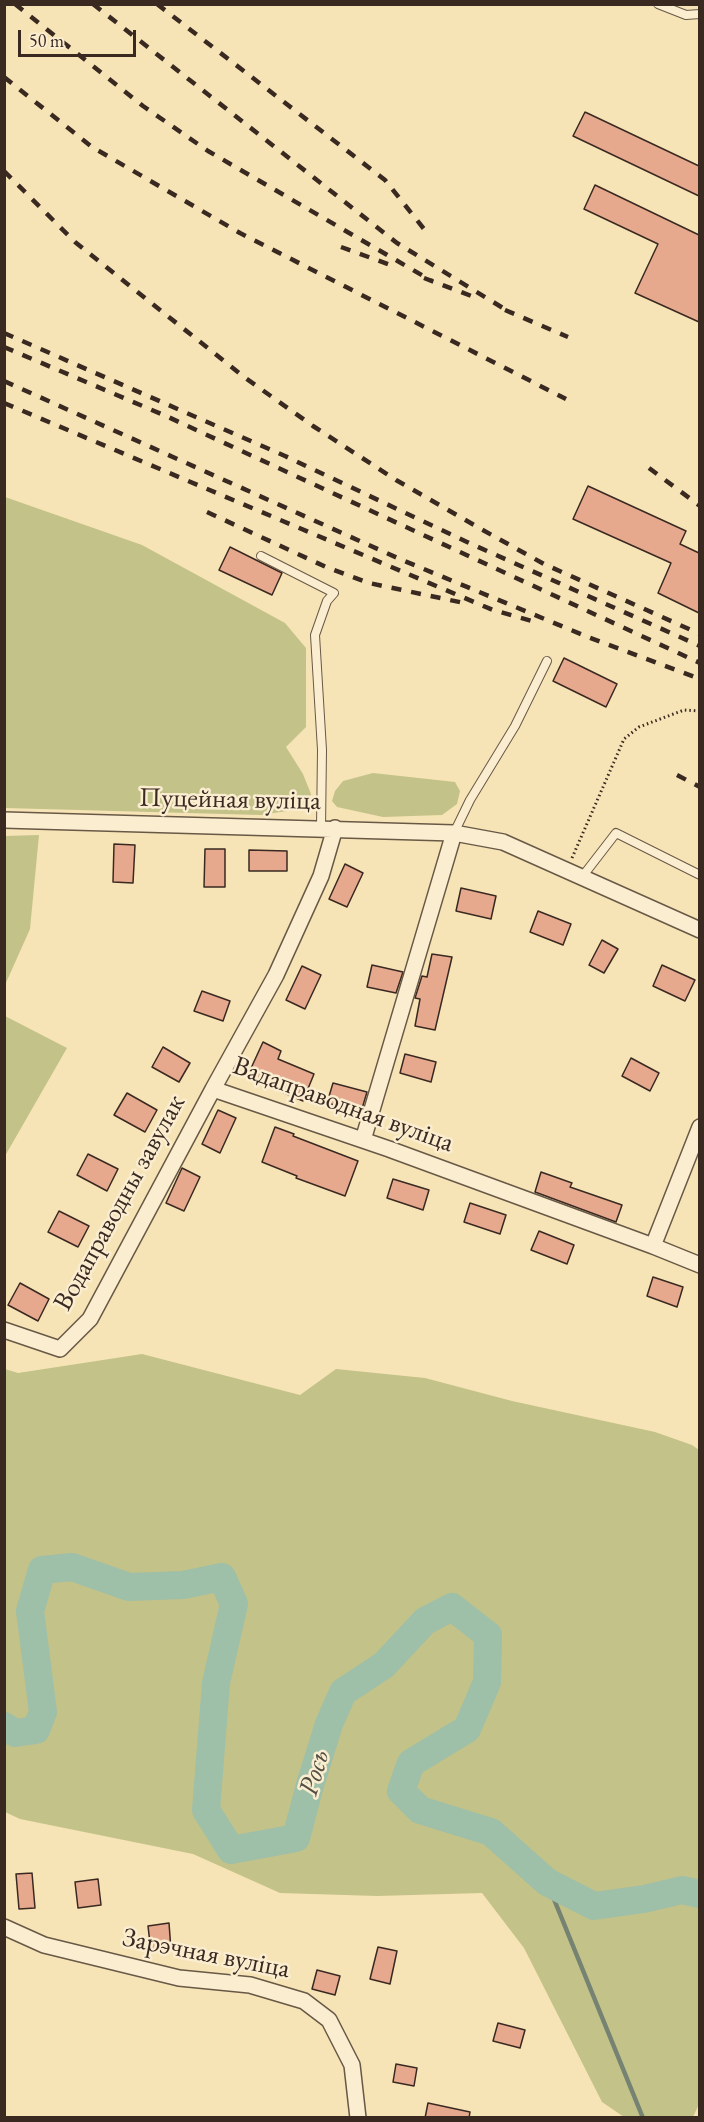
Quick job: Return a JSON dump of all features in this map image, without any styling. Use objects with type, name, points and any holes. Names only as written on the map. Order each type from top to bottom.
[{"type":"street","name":"Пуцейная вуліца","points":[[4,820],[454,833],[503,842],[699,930]]},
{"type":"street","name":"Вадаправодная вуліца","points":[[328,828],[321,876],[280,965],[213,1089],[363,1140],[699,1265]]},
{"type":"street","points":[[363,1140],[454,833]]},
{"type":"street","name":"Водаправодны завулак","points":[[4,1330],[60,1349],[90,1319],[213,1089]]},
{"type":"street","points":[[653,1246],[699,1127]]},
{"type":"street","name":"Зарэчная вуліца","points":[[4,1928],[44,1945],[167,1976],[250,1985],[304,2001],[329,2020],[352,2065],[358,2118]]},
{"type":"lane","points":[[658,4],[686,15],[699,14]]},
{"type":"lane","points":[[261,556],[334,593],[327,601],[315,635],[328,828]]},
{"type":"lane","points":[[454,833],[470,800],[515,726],[547,661]]},
{"type":"lane","points":[[582,877],[616,833],[699,875]]},
{"type":"path","points":[[567,871],[624,739],[639,727],[684,710],[699,711]]},
{"type":"shaded area","points":[[5,497],[142,545],[285,623],[306,648],[306,727],[286,747],[303,774],[311,794],[306,808],[261,815],[5,808]]},
{"type":"shaded area","points":[[373,773],[455,782],[460,791],[457,804],[442,815],[383,817],[337,807],[332,801],[335,791],[343,781]]},
{"type":"shaded area","points":[[39,835],[30,929],[5,985],[5,836]]},
{"type":"shaded area","points":[[5,1016],[67,1048],[5,1156]]},
{"type":"shaded area","points":[[142,1354],[300,1395],[336,1369],[425,1378],[512,1401],[655,1432],[692,1445],[699,1450],[700,2102],[693,2117],[624,2117],[602,2102],[524,1948],[482,1893],[377,1896],[280,1893],[193,1854],[20,1819],[5,1812],[5,1369],[18,1373]]},
{"type":"building","points":[[585,112],[699,166],[699,196],[573,136]]},
{"type":"building","points":[[595,185],[699,235],[699,322],[635,293],[658,244],[584,209]]},
{"type":"building","points":[[588,486],[686,531],[680,544],[699,553],[699,613],[658,593],[671,563],[573,519]]},
{"type":"building","points":[[230,547],[282,573],[272,595],[219,570]]},
{"type":"building","points":[[564,658],[617,684],[606,707],[553,681]]},
{"type":"building","points":[[114,844],[135,845],[133,883],[113,882]]},
{"type":"building","points":[[205,849],[225,849],[225,887],[204,887]]},
{"type":"building","points":[[249,850],[287,851],[287,871],[249,871]]},
{"type":"building","points":[[345,864],[363,873],[347,907],[329,899]]},
{"type":"building","points":[[461,888],[496,896],[491,919],[456,911]]},
{"type":"building","points":[[538,911],[571,924],[563,945],[530,932]]},
{"type":"building","points":[[602,940],[618,949],[604,973],[589,965]]},
{"type":"building","points":[[432,954],[452,957],[435,1030],[415,1026],[420,999],[415,998],[422,976],[427,977]]},
{"type":"building","points":[[372,965],[403,972],[396,993],[367,987]]},
{"type":"building","points":[[662,965],[695,980],[685,1001],[653,986]]},
{"type":"building","points":[[302,966],[321,975],[305,1009],[286,1000]]},
{"type":"building","points":[[202,991],[230,1001],[223,1021],[194,1011]]},
{"type":"building","points":[[263,1042],[281,1051],[278,1059],[314,1074],[303,1101],[247,1077]]},
{"type":"building","points":[[163,1047],[190,1063],[179,1082],[152,1067]]},
{"type":"building","points":[[405,1054],[436,1062],[431,1082],[400,1073]]},
{"type":"building","points":[[631,1058],[659,1073],[650,1091],[622,1076]]},
{"type":"building","points":[[333,1083],[367,1092],[361,1112],[327,1103]]},
{"type":"building","points":[[127,1093],[157,1110],[145,1132],[114,1115]]},
{"type":"building","points":[[218,1110],[236,1118],[220,1153],[202,1144]]},
{"type":"building","points":[[275,1127],[358,1161],[345,1196],[296,1178],[297,1176],[262,1162]]},
{"type":"building","points":[[88,1154],[118,1169],[107,1191],[77,1175]]},
{"type":"building","points":[[182,1168],[200,1177],[184,1211],[166,1203]]},
{"type":"building","points":[[541,1172],[572,1183],[570,1187],[622,1205],[616,1222],[535,1192]]},
{"type":"building","points":[[393,1179],[429,1190],[423,1210],[387,1198]]},
{"type":"building","points":[[470,1203],[506,1215],[500,1234],[464,1222]]},
{"type":"building","points":[[59,1211],[89,1226],[78,1247],[48,1232]]},
{"type":"building","points":[[539,1231],[574,1245],[567,1264],[531,1250]]},
{"type":"building","points":[[653,1277],[683,1287],[677,1307],[647,1296]]},
{"type":"building","points":[[20,1283],[49,1299],[38,1321],[8,1305]]},
{"type":"building","points":[[32,1873],[35,1908],[19,1909],[16,1874]]},
{"type":"building","points":[[98,1879],[101,1905],[78,1908],[75,1882]]},
{"type":"building","points":[[169,1923],[171,1950],[151,1952],[148,1926]]},
{"type":"building","points":[[378,1947],[397,1951],[390,1984],[370,1979]]},
{"type":"building","points":[[317,1970],[340,1976],[335,1995],[312,1989]]},
{"type":"building","points":[[498,2023],[525,2030],[520,2048],[493,2041]]},
{"type":"building","points":[[396,2064],[417,2068],[414,2086],[393,2082]]},
{"type":"building","points":[[428,2103],[470,2112],[469,2118],[425,2118]]},
{"type":"waterway","name":"Рось","points":[[4,1726],[15,1733],[36,1730],[43,1712],[30,1611],[42,1570],[72,1567],[129,1587],[183,1585],[222,1577],[234,1604],[216,1683],[206,1810],[231,1850],[296,1838],[329,1724],[343,1692],[384,1665],[425,1621],[452,1607],[488,1635],[487,1682],[467,1729],[411,1763],[401,1791],[420,1810],[491,1832],[547,1882],[594,1906],[644,1899],[682,1890],[700,1894]]},
{"type":"waterway","points":[[547,1882],[643,2118]]},
{"type":"railway","points":[[15,4],[143,106],[208,151],[432,281]]},
{"type":"railway","points":[[93,4],[397,243],[511,313]]},
{"type":"railway","points":[[157,4],[385,180],[424,229]]},
{"type":"railway","points":[[4,77],[92,147],[240,233],[566,399]]},
{"type":"railway","points":[[4,171],[75,242],[244,377],[313,426],[396,480],[544,564],[700,634]]},
{"type":"railway","points":[[341,247],[396,267]]},
{"type":"railway","points":[[424,278],[474,297]]},
{"type":"railway","points":[[505,310],[568,337]]},
{"type":"railway","points":[[4,333],[285,456],[467,542],[700,646]]},
{"type":"railway","points":[[4,347],[166,416],[700,663]]},
{"type":"railway","points":[[4,381],[402,560],[588,637],[700,679]]},
{"type":"railway","points":[[4,403],[493,610],[539,623]]},
{"type":"railway","points":[[649,468],[700,506]]},
{"type":"railway","points":[[207,512],[326,567],[369,583],[464,603]]},
{"type":"railway","points":[[677,775],[700,787]]}]
